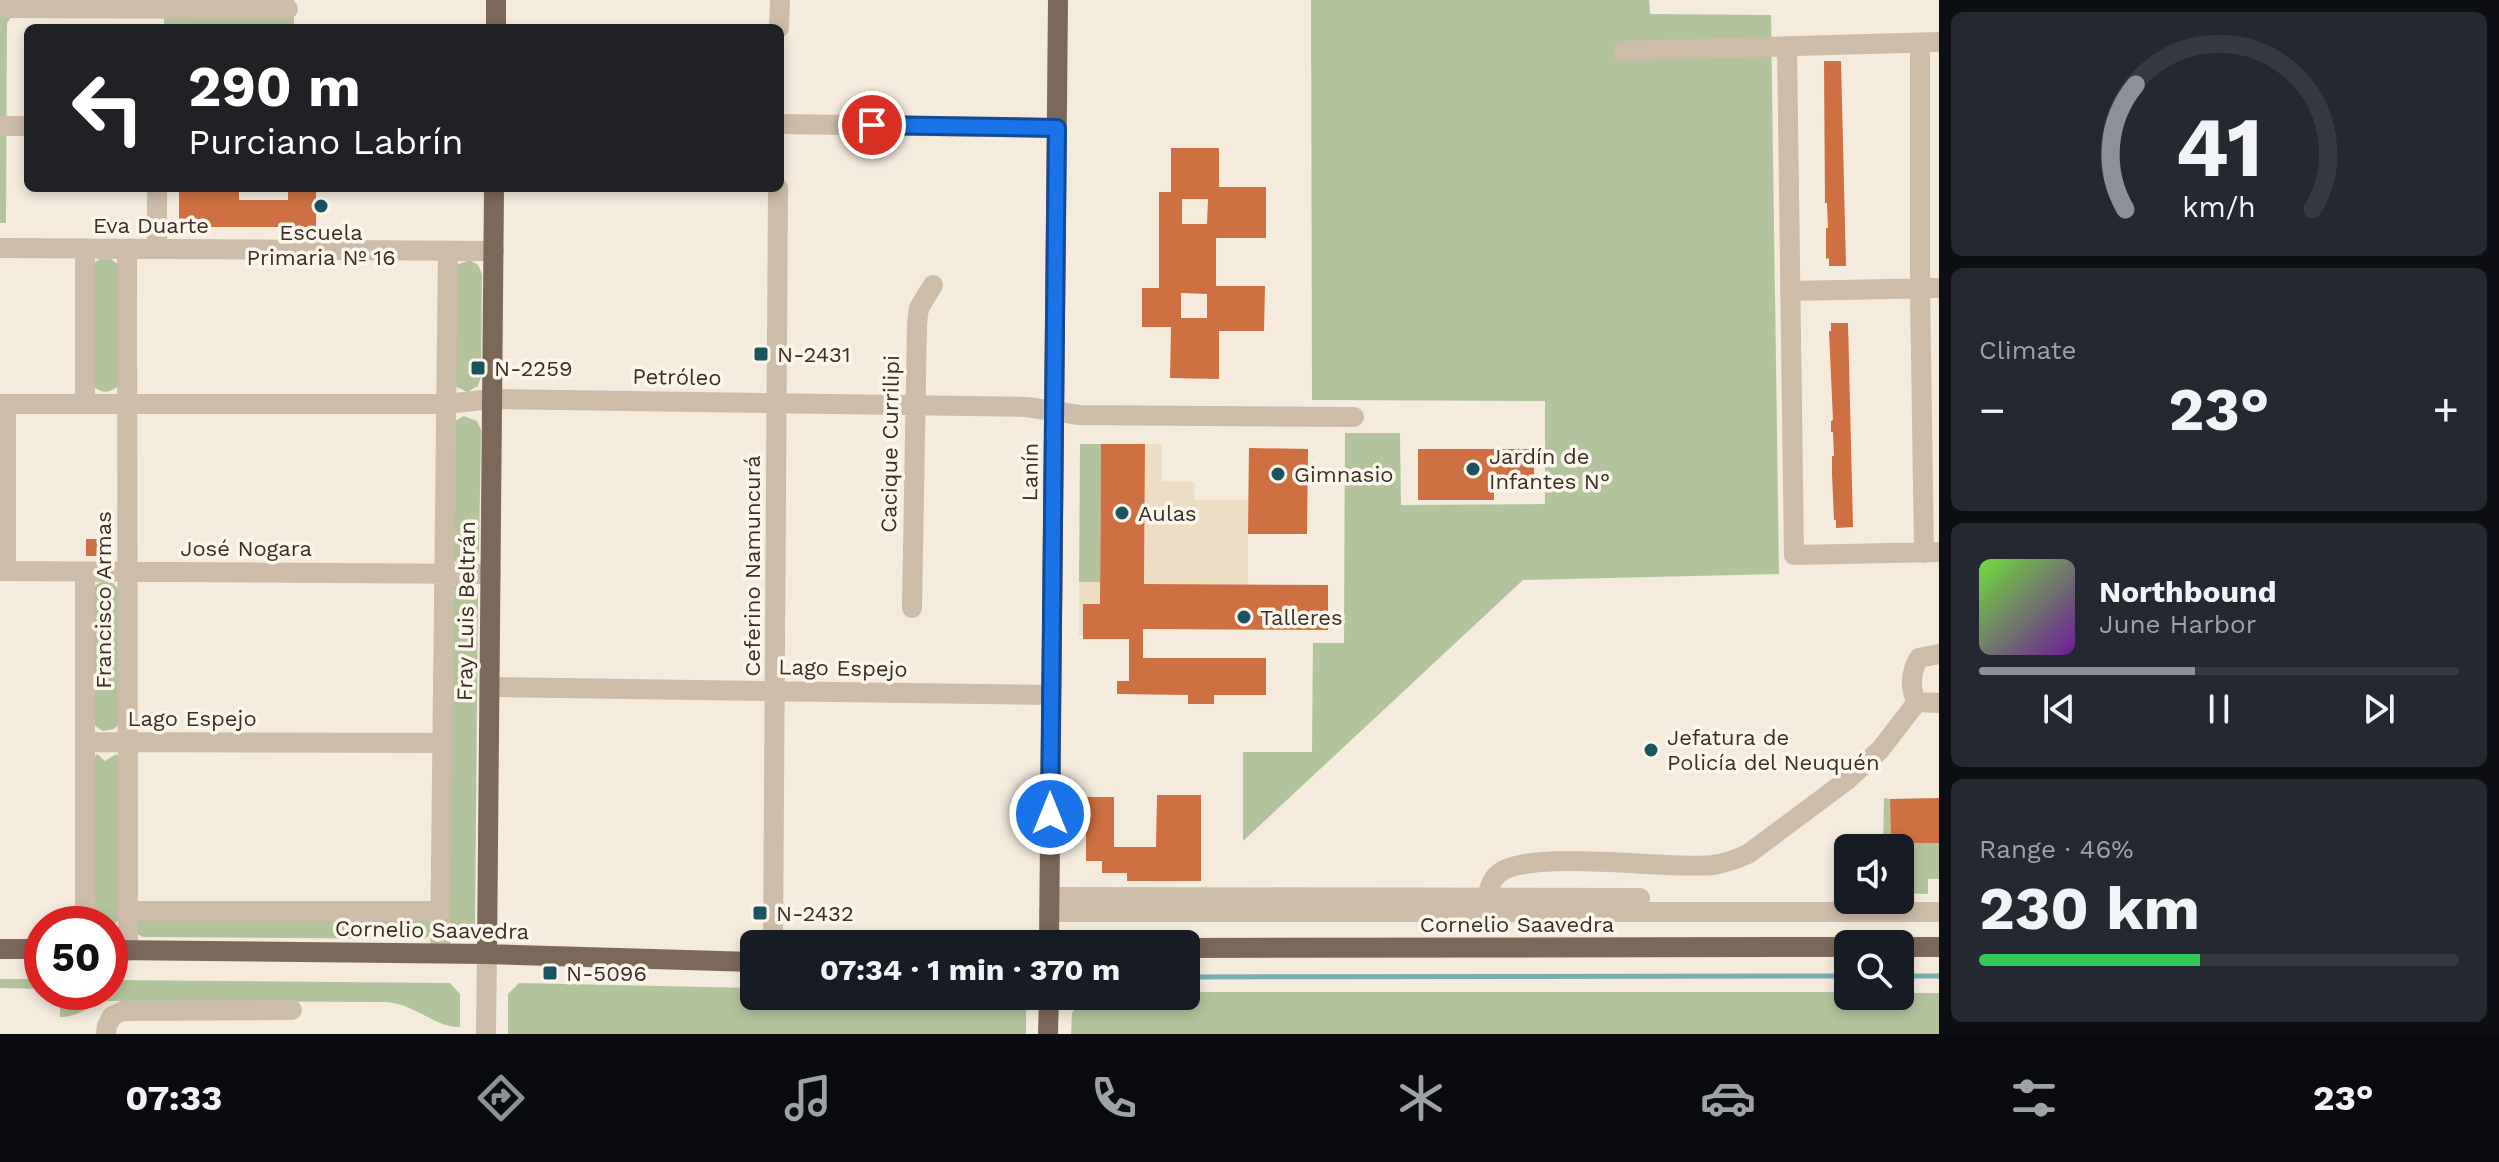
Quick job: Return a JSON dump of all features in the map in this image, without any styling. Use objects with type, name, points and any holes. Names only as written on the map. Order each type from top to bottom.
[{"type":"main road","points":[[496,0],[496,24]]},
{"type":"main road","name":"Lanín","points":[[1049,930],[1058,0]]},
{"type":"main road","name":"Fray Luis Beltrán","points":[[487,954],[494,192]]},
{"type":"main road","name":"Cornelio Saavedra","points":[[1200,948],[1834,947]]},
{"type":"main road","points":[[1914,947],[1939,947]]},
{"type":"main road","points":[[0,949],[24,949]]},
{"type":"main road","name":"Cornelio Saavedra","points":[[128,950],[440,953],[740,962]]},
{"type":"main road","points":[[1048,1034],[1049,1010]]},
{"type":"street","points":[[779,24],[780,0]]},
{"type":"street","points":[[0,8],[34,4],[158,12],[288,12]]},
{"type":"street","points":[[1623,51],[1787,46],[1929,42],[1931,552],[1794,555],[1787,46]]},
{"type":"street","points":[[784,124],[1057,128]]},
{"type":"street","points":[[0,126],[24,126]]},
{"type":"street","points":[[157,192],[157,249]]},
{"type":"street","name":"Ceferino Namuncurá","points":[[773,930],[778,192]]},
{"type":"street","name":"Eva Duarte","points":[[0,248],[494,251]]},
{"type":"street","points":[[85,248],[85,404]]},
{"type":"street","name":"Francisco Armas","points":[[127,249],[128,906]]},
{"type":"street","name":"Fray Luis Beltrán","points":[[440,953],[448,251]]},
{"type":"street","name":"Cacique Currilipi","points":[[912,608],[917,316],[933,285]]},
{"type":"street","points":[[1790,291],[1929,288]]},
{"type":"street","name":"Petróleo","points":[[3,404],[446,404],[492,399],[1027,407],[1079,415],[1354,417]]},
{"type":"street","points":[[3,404],[3,571]]},
{"type":"street","name":"José Nogara","points":[[3,571],[491,574]]},
{"type":"street","name":"Francisco Armas","points":[[85,572],[85,906]]},
{"type":"street","points":[[1917,702],[1913,695],[1914,666],[1919,658],[1939,654]]},
{"type":"street","name":"Lago Espejo","points":[[490,687],[1051,695]]},
{"type":"street","points":[[1917,702],[1939,703]]},
{"type":"street","points":[[1487,905],[1492,882],[1499,872],[1527,863],[1710,865],[1731,862],[1748,854],[1858,771],[1880,750],[1917,702]]},
{"type":"street","name":"Lago Espejo","points":[[85,742],[442,743]]},
{"type":"street","points":[[1487,905],[1834,899]]},
{"type":"street","points":[[1914,899],[1939,899]]},
{"type":"street","points":[[1050,904],[1487,905],[1939,912]]},
{"type":"street","name":"Cornelio Saavedra","points":[[128,911],[441,911]]},
{"type":"street","name":"Fray Luis Beltrán","points":[[486,1034],[487,954]]},
{"type":"street","points":[[106,1034],[112,1016],[123,1011],[292,1010]]},
{"type":"green space","points":[[0,0],[13,15],[7,23],[6,223],[0,223]]},
{"type":"green space","points":[[294,0],[294,24],[164,24],[164,4]]},
{"type":"green space","points":[[1311,0],[1649,0],[1650,14],[1771,15],[1779,574],[1523,580],[1243,841],[1243,752],[1312,752],[1313,643],[1344,643],[1345,433],[1400,433],[1401,505],[1545,504],[1545,401],[1312,400]]},
{"type":"green space","points":[[101,258],[111,259],[119,265],[118,386],[106,392],[94,387],[93,264]]},
{"type":"green space","points":[[470,260],[478,265],[482,274],[481,377],[478,386],[467,392],[455,386],[456,265]]},
{"type":"green space","points":[[464,416],[477,421],[481,430],[479,552],[473,564],[461,566],[453,560],[455,421]]},
{"type":"green space","points":[[1080,444],[1101,444],[1100,582],[1079,582]]},
{"type":"green space","points":[[102,581],[113,583],[120,591],[118,725],[103,731],[94,725],[93,587]]},
{"type":"green space","points":[[471,583],[478,595],[475,926],[469,937],[461,940],[449,934],[453,586]]},
{"type":"green space","points":[[97,754],[105,761],[116,754],[120,758],[118,906],[94,906],[93,758]]},
{"type":"green space","points":[[1884,798],[1890,799],[1891,834],[1883,834]]},
{"type":"green space","points":[[1914,843],[1939,843],[1939,879],[1928,879],[1928,894],[1914,894]]},
{"type":"green space","points":[[427,919],[432,924],[432,934],[424,939],[143,937],[135,933],[135,921]]},
{"type":"green space","points":[[0,979],[24,979],[24,989],[0,988]]},
{"type":"green space","points":[[128,980],[450,983],[460,994],[460,1027],[443,1024],[408,1007],[387,1002],[128,1001]]},
{"type":"green space","points":[[519,983],[740,988],[740,1010],[1026,1010],[1026,1034],[508,1034],[508,994]]},
{"type":"green space","points":[[1200,992],[1834,992],[1834,1010],[1914,1010],[1914,993],[1939,993],[1939,1034],[1071,1034],[1074,1010],[1200,1010]]},
{"type":"green space","points":[[60,1010],[84,1010],[74,1015],[60,1017]]},
{"type":"shaded area","points":[[1145,444],[1162,444],[1162,481],[1194,482],[1195,500],[1248,500],[1248,585],[1144,584]]},
{"type":"shaded area","points":[[1079,582],[1100,582],[1100,604],[1083,604],[1083,635],[1079,635]]},
{"type":"building","points":[[1824,61],[1841,61],[1846,266],[1829,266],[1829,258],[1826,259]]},
{"type":"building","points":[[1171,148],[1219,148],[1219,187],[1266,187],[1266,238],[1216,238],[1216,286],[1265,286],[1264,331],[1219,331],[1219,379],[1170,378],[1171,327],[1142,327],[1142,288],[1159,288],[1159,192],[1171,192]],"holes":[[[1182,199],[1208,199],[1207,224],[1182,224]],[[1181,293],[1207,294],[1207,318],[1181,318]]]},
{"type":"building","points":[[179,192],[239,192],[239,200],[288,200],[288,192],[316,192],[316,227],[179,227]]},
{"type":"building","points":[[1831,323],[1848,323],[1853,527],[1836,528],[1834,520]]},
{"type":"building","points":[[1101,444],[1145,444],[1144,584],[1328,585],[1328,630],[1143,629],[1143,658],[1266,658],[1266,695],[1214,695],[1214,704],[1188,704],[1188,695],[1117,694],[1117,681],[1129,681],[1129,639],[1083,639],[1083,604],[1100,604]]},
{"type":"building","name":"Gimnasio","points":[[1249,448],[1308,449],[1307,534],[1248,534]]},
{"type":"building","points":[[1418,449],[1534,449],[1534,488],[1494,488],[1494,500],[1418,500]]},
{"type":"building","points":[[86,539],[104,539],[104,556],[86,556]]},
{"type":"building","points":[[1157,795],[1201,795],[1201,881],[1127,881],[1127,873],[1102,873],[1102,861],[1086,861],[1086,797],[1114,797],[1114,847],[1156,847]]},
{"type":"building","points":[[1939,798],[1939,843],[1914,843],[1914,834],[1891,834],[1890,799]]},
{"type":"waterway","points":[[1200,977],[1834,976]]},
{"type":"waterway","points":[[1914,976],[1939,976]]},
{"type":"place","name":"Escuela Primaria Nº 16","points":[[321,206]]},
{"type":"place","name":"N-2431","points":[[761,354]]},
{"type":"place","name":"N-2259","points":[[478,368]]},
{"type":"place","name":"Jardín de Infantes N°","points":[[1473,469]]},
{"type":"place","name":"Gimnasio","points":[[1278,474]]},
{"type":"place","name":"Aulas","points":[[1122,513]]},
{"type":"place","name":"Talleres","points":[[1244,617]]},
{"type":"place","name":"Jefatura de Policía del Neuquén","points":[[1651,750]]},
{"type":"place","name":"N-2432","points":[[760,913]]},
{"type":"place","name":"N-5096","points":[[550,973]]},
{"type":"route","points":[[872,125],[1057,128],[1050,814]]}]
